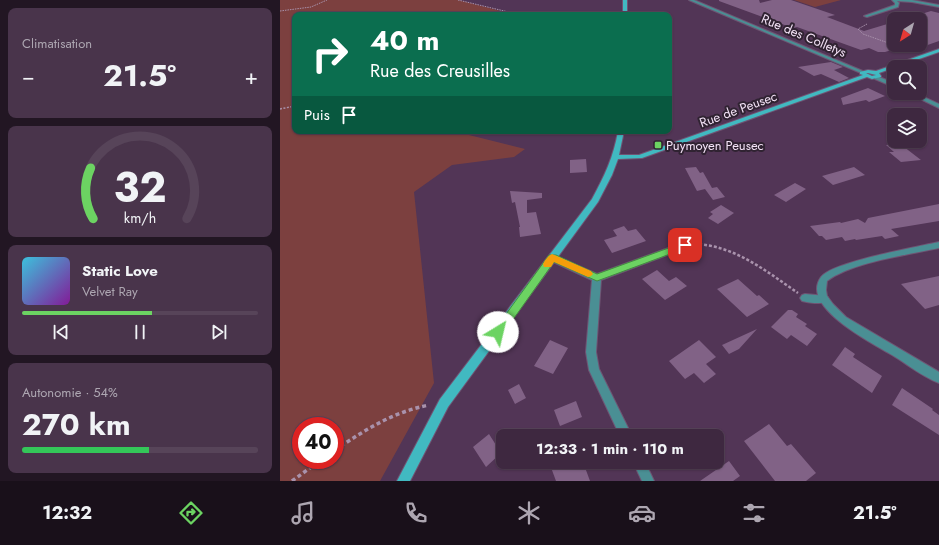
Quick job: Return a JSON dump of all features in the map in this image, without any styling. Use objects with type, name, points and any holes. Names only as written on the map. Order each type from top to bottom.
[{"type":"street","points":[[625,0],[625,12]]},
{"type":"street","name":"Rue des Colletys","points":[[691,0],[865,74]]},
{"type":"street","points":[[894,0],[912,1],[939,6]]},
{"type":"street","points":[[866,16],[897,6],[897,3],[894,0]]},
{"type":"street","points":[[876,75],[923,55],[939,50]]},
{"type":"street","points":[[865,74],[876,75],[887,81]]},
{"type":"street","name":"Rue de Peusec","points":[[616,157],[640,157],[865,74]]},
{"type":"street","points":[[926,100],[939,106]]},
{"type":"street","points":[[403,481],[444,403],[595,200],[611,173],[620,134]]},
{"type":"street","points":[[552,258],[597,278],[685,245]]},
{"type":"street","points":[[939,245],[850,266],[834,272],[825,278],[822,284],[824,299],[831,309],[843,320],[939,378]]},
{"type":"street","points":[[597,278],[591,352],[594,370],[623,429]]},
{"type":"street","points":[[805,298],[824,299]]},
{"type":"street","points":[[642,469],[648,481]]},
{"type":"path","points":[[280,12],[323,4],[327,0]]},
{"type":"path","points":[[458,0],[509,12]]},
{"type":"path","points":[[866,16],[861,19],[869,22],[858,29],[863,34],[887,43]]},
{"type":"path","points":[[914,52],[923,55]]},
{"type":"path","points":[[280,109],[292,107]]},
{"type":"path","points":[[685,245],[704,243],[723,249],[752,262],[805,298]]},
{"type":"path","points":[[344,444],[381,420],[415,407],[444,403]]},
{"type":"path","points":[[292,481],[309,469]]},
{"type":"shaded area","points":[[280,0],[459,0],[505,12],[292,12],[292,134],[465,134],[525,149],[514,157],[452,165],[414,192],[434,383],[380,481],[280,481]]},
{"type":"shaded area","points":[[794,0],[841,0],[815,7]]},
{"type":"building","points":[[759,0],[760,3],[772,0],[791,0],[835,15],[827,17],[864,31],[887,24],[887,51],[878,52],[869,48],[861,50],[797,27],[793,28],[719,1]]},
{"type":"building","points":[[931,11],[939,13],[939,41],[927,45],[927,12]]},
{"type":"building","points":[[831,62],[843,67],[834,70],[849,78],[839,82],[821,74],[814,76],[798,67]]},
{"type":"building","points":[[868,88],[885,96],[869,102],[866,100],[843,105],[841,98]]},
{"type":"building","points":[[889,148],[906,148],[921,160],[901,162],[889,152],[894,152]]},
{"type":"building","points":[[586,159],[587,172],[570,173],[570,160]]},
{"type":"building","points":[[696,167],[700,173],[703,172],[712,188],[717,187],[725,197],[713,200],[705,189],[697,191],[685,168]]},
{"type":"building","points":[[854,167],[865,175],[833,185],[822,176]]},
{"type":"building","points":[[795,183],[806,189],[786,202],[774,195]]},
{"type":"building","points":[[510,191],[542,193],[542,198],[527,200],[527,213],[536,212],[541,234],[520,237],[520,227],[515,202],[512,203]]},
{"type":"building","points":[[939,204],[939,221],[891,229],[899,236],[885,239],[882,236],[845,241],[842,237],[826,240],[822,236],[819,236],[810,226],[841,223],[858,219],[865,223],[868,218]]},
{"type":"building","points":[[721,205],[734,213],[718,224],[708,218],[713,214],[710,212]]},
{"type":"building","points":[[624,226],[628,231],[636,229],[646,241],[612,253],[604,240],[617,236],[613,230]]},
{"type":"building","points":[[657,270],[669,281],[676,277],[687,286],[665,300],[642,279]]},
{"type":"building","points":[[939,276],[939,305],[925,309],[901,284]]},
{"type":"building","points":[[738,279],[757,296],[759,295],[769,304],[747,317],[717,289]]},
{"type":"building","points":[[788,310],[792,310],[798,314],[796,317],[807,324],[805,326],[817,334],[807,346],[791,335],[787,339],[771,327]]},
{"type":"building","points":[[757,329],[739,349],[729,354],[722,345]]},
{"type":"building","points":[[550,340],[568,348],[553,374],[534,366]]},
{"type":"building","points":[[699,340],[716,357],[706,364],[716,374],[704,383],[694,373],[685,379],[669,361]]},
{"type":"building","points":[[845,347],[855,354],[853,357],[882,376],[872,393],[832,365]]},
{"type":"building","points":[[519,384],[526,398],[515,404],[508,390]]},
{"type":"building","points":[[902,388],[933,409],[932,410],[939,415],[939,435],[892,405]]},
{"type":"building","points":[[576,401],[582,417],[560,426],[554,410]]},
{"type":"building","points":[[769,424],[787,446],[791,444],[816,473],[806,481],[775,481],[744,441]]},
{"type":"building","points":[[489,434],[496,445],[496,458],[486,467],[473,447]]},
{"type":"building","points":[[729,461],[740,476],[733,481],[700,481],[717,469],[724,469],[724,464]]},
{"type":"building","points":[[552,469],[586,469],[590,481],[556,481]]},
{"type":"slow traffic","points":[[548,264],[552,258],[588,274]]},
{"type":"place","name":"Puymoyen Peusec","points":[[658,145]]},
{"type":"route","points":[[498,332],[552,258],[597,278],[685,245]]}]
